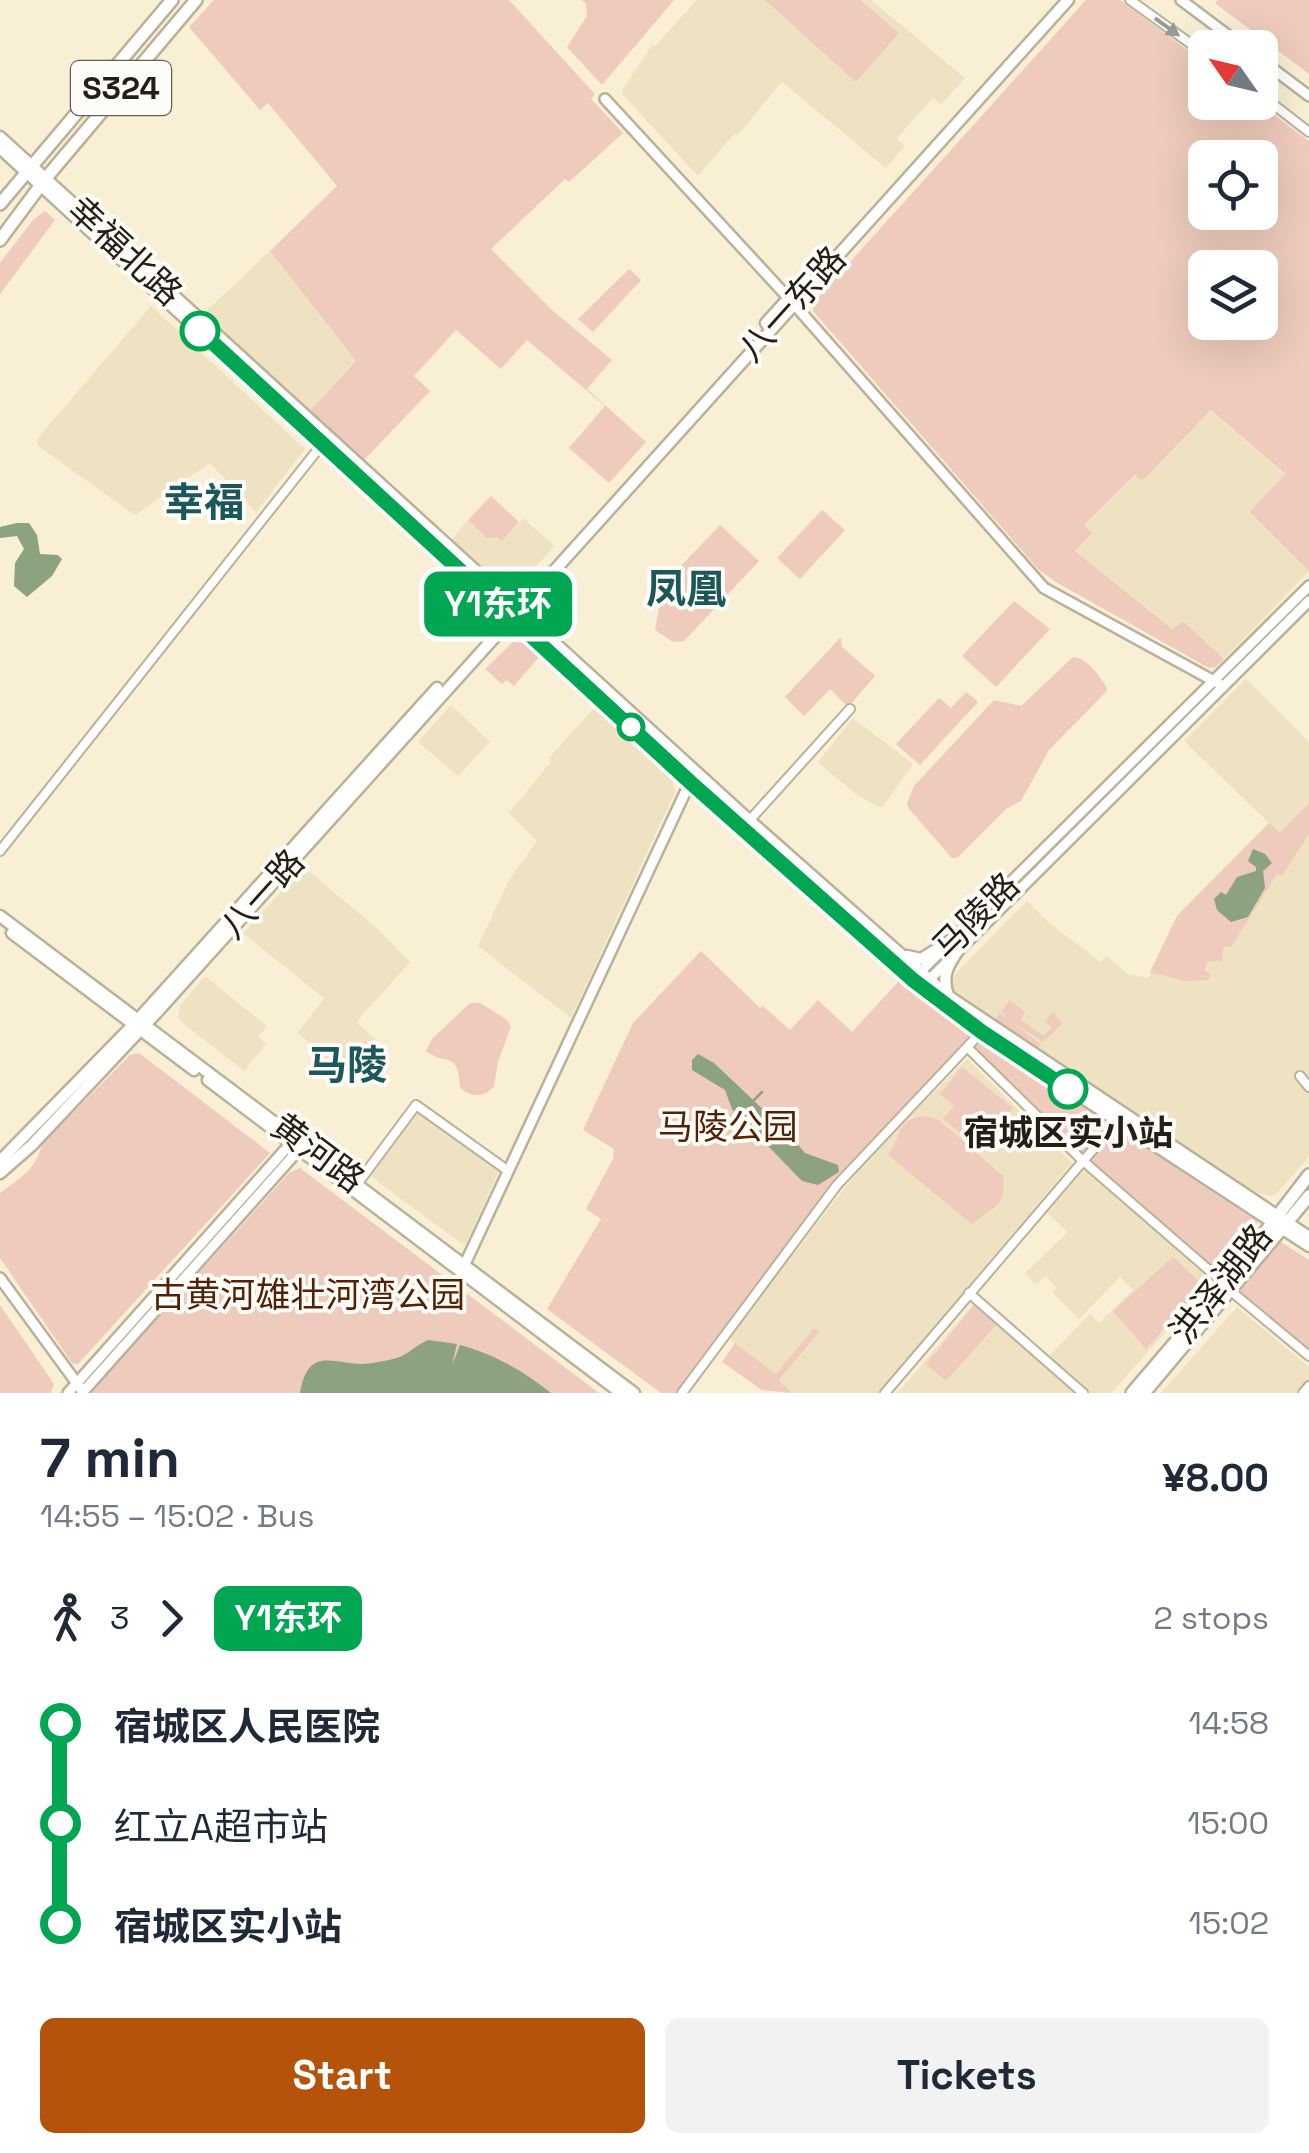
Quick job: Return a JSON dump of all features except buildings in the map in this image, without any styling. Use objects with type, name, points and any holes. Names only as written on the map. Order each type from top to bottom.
[{"type":"main road","name":"S324","points":[[0,204],[172,0]]},
{"type":"main road","name":"S324","points":[[0,240],[196,0]]},
{"type":"main road","name":"八一东路","points":[[791,301],[1059,0]]},
{"type":"main road","name":"八一东路","points":[[511,610],[1068,0]]},
{"type":"main road","name":"幸福北路","points":[[0,136],[28,167],[323,443],[511,610]]},
{"type":"main road","name":"幸福北路","points":[[0,148],[28,167]]},
{"type":"main road","name":"幸福北路","points":[[44,182],[511,610]]},
{"type":"main road","points":[[511,610],[690,782],[897,950],[921,979],[948,996],[985,1029]]},
{"type":"main road","points":[[511,610],[921,979],[985,1029],[1309,1246]]},
{"type":"main road","name":"八一路","points":[[0,1173],[32,1144],[511,610]]},
{"type":"main road","name":"黄河路","points":[[0,916],[298,1145],[634,1393]]},
{"type":"main road","name":"黄河路","points":[[0,924],[140,1024]]},
{"type":"main road","points":[[897,950],[916,960],[954,945]]},
{"type":"main road","points":[[948,996],[944,982],[954,945]]},
{"type":"main road","name":"八一路","points":[[0,1161],[140,1024]]},
{"type":"main road","name":"黄河路","points":[[298,1145],[358,1183],[622,1393]]},
{"type":"main road","name":"洪泽湖路","points":[[1138,1392],[1228,1288],[1309,1175]]},
{"type":"main road","name":"洪泽湖路","points":[[1278,1222],[1309,1196]]},
{"type":"main road","points":[[1278,1222],[1309,1237]]},
{"type":"street","points":[[1130,0],[1188,42]]},
{"type":"street","points":[[1182,0],[1221,30]]},
{"type":"street","points":[[1278,73],[1309,96]]},
{"type":"street","points":[[605,99],[791,301],[1044,588],[1223,686]]},
{"type":"street","points":[[1278,108],[1309,132]]},
{"type":"street","points":[[0,851],[323,443]]},
{"type":"street","name":"马陵路","points":[[921,979],[1309,586]]},
{"type":"street","name":"马陵路","points":[[954,945],[1309,601]]},
{"type":"street","points":[[746,825],[850,710]]},
{"type":"street","points":[[464,1267],[690,782]]},
{"type":"street","points":[[682,1393],[844,1176],[985,1029]]},
{"type":"street","points":[[968,1048],[1082,1160],[1309,1356]]},
{"type":"street","points":[[1300,1076],[1309,1087]]},
{"type":"street","points":[[358,1183],[416,1105],[508,1170]]},
{"type":"street","points":[[885,1393],[1120,1118]]},
{"type":"street","points":[[68,1393],[81,1390],[298,1145]]},
{"type":"street","points":[[0,1278],[81,1390]]},
{"type":"street","points":[[969,1293],[1083,1393]]},
{"type":"street","points":[[1304,1393],[1309,1386]]},
{"type":"shaded area","points":[[697,0],[871,0],[965,78],[941,105],[933,98],[897,138],[905,146],[886,168],[782,82],[698,176],[622,90],[652,45]]},
{"type":"shaded area","points":[[270,251],[356,361],[309,412],[202,315]]},
{"type":"shaded area","points":[[151,306],[305,449],[256,512],[210,463],[135,515],[38,446],[37,439]]},
{"type":"shaded area","points":[[1211,410],[1285,475],[1309,571],[1224,659],[1183,621],[1172,629],[1075,551],[1091,533],[1084,526],[1136,475],[1142,481]]},
{"type":"shaded area","points":[[523,518],[554,546],[512,593],[506,593],[451,540],[468,520],[486,537],[497,536],[502,541]]},
{"type":"shaded area","points":[[29,523],[37,535],[40,554],[58,555],[62,559],[52,576],[27,597],[14,586],[15,563],[24,549],[17,536],[0,538],[0,527]]},
{"type":"shaded area","points":[[1246,679],[1309,742],[1309,1157],[1271,1196],[1257,1193],[969,1009],[952,997],[949,987],[957,972],[1027,901],[1101,962],[1107,956],[1128,974],[1148,978],[1177,916],[1269,823],[1184,741]]},
{"type":"shaded area","points":[[451,705],[490,742],[458,776],[418,742]]},
{"type":"shaded area","points":[[595,707],[672,778],[675,792],[571,1018],[478,946],[509,880],[537,841],[509,813],[551,762],[549,758]]},
{"type":"shaded area","points":[[853,718],[913,764],[882,808],[858,796],[818,762]]},
{"type":"shaded area","points":[[1253,849],[1265,854],[1272,863],[1263,871],[1265,888],[1248,917],[1231,922],[1217,910],[1214,899],[1221,892],[1226,895],[1237,877],[1256,871],[1248,861]]},
{"type":"shaded area","points":[[304,867],[380,931],[410,962],[356,1022],[376,1040],[343,1079],[308,1051],[312,1045],[298,1033],[324,998],[243,933]]},
{"type":"shaded area","points":[[205,976],[267,1026],[258,1037],[266,1044],[244,1071],[178,1019],[180,1006]]},
{"type":"shaded area","points":[[698,1054],[714,1063],[805,1153],[838,1165],[839,1172],[818,1185],[802,1181],[732,1109],[725,1090],[692,1070],[692,1060]]},
{"type":"shaded area","points":[[967,1059],[1072,1163],[878,1393],[792,1393],[779,1380],[818,1333],[814,1329],[776,1374],[728,1338],[868,1158]]},
{"type":"shaded area","points":[[417,1110],[499,1171],[466,1243],[462,1244],[369,1175]]},
{"type":"shaded area","points":[[1085,1169],[1213,1279],[1111,1393],[898,1393],[974,1303],[1043,1362],[1090,1314],[1099,1323],[1133,1290],[1120,1277],[1079,1319],[1053,1293],[1057,1288],[1046,1276],[1035,1285],[1025,1273],[1068,1232],[1047,1213]]},
{"type":"shaded area","points":[[1237,1307],[1309,1367],[1309,1381],[1300,1393],[1161,1393]]},
{"type":"shaded area","points":[[428,1340],[457,1344],[452,1365],[460,1345],[508,1364],[551,1393],[300,1393],[315,1363],[385,1361]]},
{"type":"green space","points":[[214,0],[509,0],[595,94],[591,99],[623,133],[569,182],[565,179],[491,249],[553,311],[612,360],[587,389],[646,442],[609,483],[569,448],[605,406],[527,340],[501,369],[456,330],[414,376],[430,391],[363,461],[309,412],[356,361],[270,251],[337,186],[268,103],[260,110],[189,27]]},
{"type":"green space","points":[[582,0],[674,0],[602,85],[567,47],[587,16]]},
{"type":"green space","points":[[765,0],[860,0],[899,33],[856,82]]},
{"type":"green space","points":[[1086,0],[1120,0],[1188,50],[1188,120],[1278,118],[1309,141],[1309,571],[1250,512],[1285,474],[1211,410],[1142,481],[1135,475],[1084,525],[1092,533],[1075,551],[1172,629],[1183,621],[1224,659],[1209,668],[1038,569],[813,311],[814,302]]},
{"type":"green space","points":[[1309,0],[1309,74],[1278,51],[1278,30],[1251,30],[1215,3]]},
{"type":"green space","points":[[45,211],[55,220],[0,294],[0,263],[33,220]]},
{"type":"green space","points":[[629,269],[641,280],[593,332],[578,319]]},
{"type":"green space","points":[[491,496],[519,522],[502,541],[487,538],[468,520]]},
{"type":"green space","points":[[822,510],[845,530],[800,579],[777,558]]},
{"type":"green space","points":[[720,525],[759,561],[684,641],[673,642],[655,630],[663,585]]},
{"type":"green space","points":[[1014,601],[1050,629],[996,687],[962,656]]},
{"type":"green space","points":[[841,637],[842,647],[875,676],[848,707],[830,689],[804,716],[785,697]]},
{"type":"green space","points":[[513,642],[523,643],[540,656],[514,686],[507,680],[502,684],[485,669]]},
{"type":"green space","points":[[1073,657],[1093,668],[1106,692],[1049,750],[1021,801],[1006,809],[958,857],[952,858],[909,809],[907,803],[914,786],[994,700],[1021,706]]},
{"type":"green space","points":[[966,692],[978,702],[920,765],[896,744],[939,698],[951,708]]},
{"type":"green space","points":[[1309,803],[1309,834],[1282,876],[1277,874],[1231,947],[1223,947],[1222,961],[1208,961],[1204,970],[1211,974],[1208,980],[1185,981],[1150,972],[1177,916],[1269,823],[1280,833]]},
{"type":"green space","name":"马陵公园","points":[[701,951],[760,1008],[763,1006],[790,1030],[818,1000],[852,1032],[899,981],[972,1038],[820,1200],[678,1393],[661,1393],[547,1309],[601,1219],[586,1209],[613,1159],[614,1149],[583,1130],[633,1023]]},
{"type":"green space","points":[[1009,1000],[1025,1012],[1021,1020],[1044,1036],[1052,1027],[1045,1022],[1053,1012],[1062,1024],[1043,1042],[1010,1021],[1041,1044],[1038,1049],[995,1020],[1000,1013],[1007,1019],[1002,1011]]},
{"type":"green space","points":[[470,1003],[480,1003],[511,1026],[494,1086],[477,1095],[460,1087],[454,1064],[426,1051],[432,1039]]},
{"type":"green space","points":[[983,1041],[1258,1222],[1220,1273],[1080,1155],[973,1048]]},
{"type":"green space","points":[[139,1053],[270,1153],[78,1364],[72,1363],[0,1258],[0,1193],[26,1173],[42,1144],[130,1055]]},
{"type":"green space","points":[[962,1067],[1013,1108],[984,1152],[943,1119],[954,1106],[940,1094]]},
{"type":"green space","points":[[925,1116],[939,1120],[1003,1176],[1000,1201],[973,1225],[888,1155],[903,1125]]},
{"type":"green space","name":"古黄河雄壮河湾公园","points":[[300,1168],[599,1393],[90,1393],[289,1173]]},
{"type":"green space","points":[[1276,1239],[1309,1260],[1309,1353],[1237,1294]]},
{"type":"green space","points":[[1173,1257],[1203,1285],[1146,1349],[1113,1311]]},
{"type":"green space","points":[[975,1304],[997,1324],[946,1381],[926,1364]]},
{"type":"green space","points":[[0,1305],[54,1384],[51,1393],[0,1393]]},
{"type":"green space","points":[[814,1328],[819,1332],[779,1380],[792,1393],[762,1390],[722,1362],[735,1343],[776,1374]]},
{"type":"waterway","points":[[752,1102],[762,1092]]},
{"type":"bus line","name":"Y1东环","points":[[200,331],[690,782],[913,980],[1068,1089]]},
{"type":"place","name":"宿城区实小站","points":[[1068,1089]]},
{"type":"district","name":"幸福","points":[[204,502]]},
{"type":"district","name":"凤凰","points":[[686,589]]},
{"type":"district","name":"马陵","points":[[347,1065]]}]
